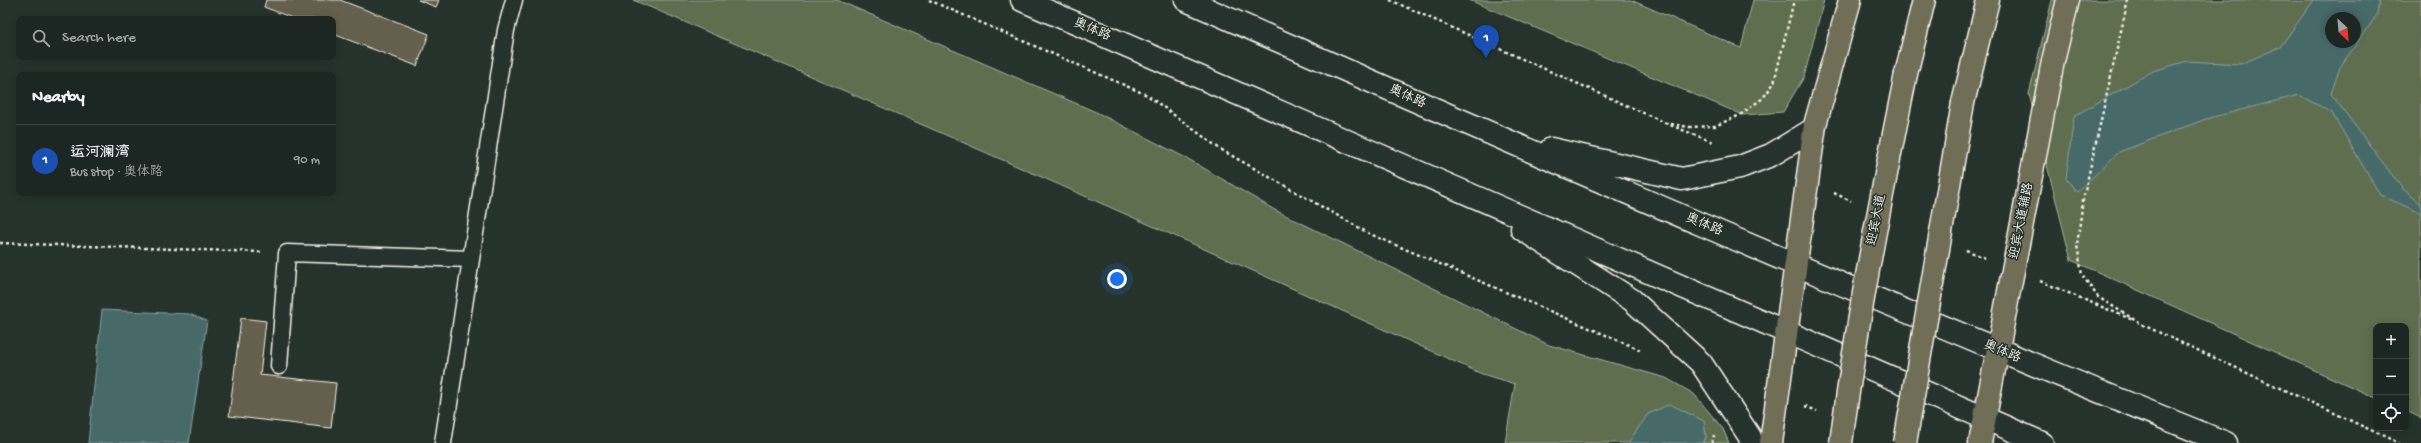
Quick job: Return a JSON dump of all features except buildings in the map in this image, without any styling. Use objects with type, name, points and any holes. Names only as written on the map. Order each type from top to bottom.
[{"type":"main road","name":"奥体路","points":[[1022,0],[2042,443]]},
{"type":"main road","name":"奥体路","points":[[1186,0],[1494,135],[1998,351],[2226,443]]},
{"type":"main road","points":[[1771,443],[1814,130],[1850,0]]},
{"type":"main road","name":"迎宾大道","points":[[1841,443],[1850,374],[1877,214],[1924,0]]},
{"type":"main road","points":[[1905,443],[1963,103],[1988,0]]},
{"type":"main road","name":"迎宾大道辅路","points":[[1980,443],[2053,61],[2068,0]]},
{"type":"main road","points":[[1494,135],[1682,179],[1740,167],[1771,154],[1814,130]]},
{"type":"main road","points":[[1471,195],[1632,300],[1701,363],[1750,437],[1751,443]]},
{"type":"lane","points":[[443,443],[506,30],[514,0]]},
{"type":"lane","points":[[279,366],[287,253],[471,259]]},
{"type":"path","points":[[929,0],[1147,95],[1220,149],[1370,234],[1645,352]]},
{"type":"path","points":[[1390,0],[1665,122],[1689,127],[1715,126],[1740,115],[1763,98],[1774,83],[1794,0]]},
{"type":"path","points":[[2128,0],[2083,200],[2077,245],[2082,275],[2098,297],[2141,324],[2399,443]]},
{"type":"path","points":[[0,243],[287,253]]},
{"type":"path","points":[[1712,443],[1713,427]]},
{"type":"green space","points":[[633,0],[837,0],[1096,112],[1190,160],[1273,209],[1549,345],[1666,378],[1694,394],[1723,429],[1729,443],[1703,443],[1706,437],[1634,437],[1628,443],[1505,443],[1515,384],[1482,374],[1058,184]]},
{"type":"green space","points":[[1469,0],[1631,0],[1741,48],[1753,0],[1824,0],[1804,77],[1783,112],[1743,115]]},
{"type":"green space","points":[[2052,0],[2421,0],[2421,418],[2409,412],[2409,323],[2373,323],[2373,397],[2071,260],[2029,94]]},
{"type":"water","points":[[2314,0],[2379,0],[2377,15],[2361,37],[2361,12],[2325,12],[2325,48],[2354,48],[2340,67],[2331,94],[2402,188],[2421,204],[2421,213],[2380,195],[2332,113],[2299,95],[2206,119],[2119,152],[2077,192],[2066,179],[2074,116],[2153,71],[2187,61],[2241,64],[2280,47]]},
{"type":"water","points":[[102,310],[189,314],[207,321],[189,443],[88,443]]},
{"type":"water","points":[[1670,404],[1704,421],[1706,437],[1703,443],[1628,443],[1648,414]]},
{"type":"place","name":"运河澜湾","points":[[1486,58]]}]
